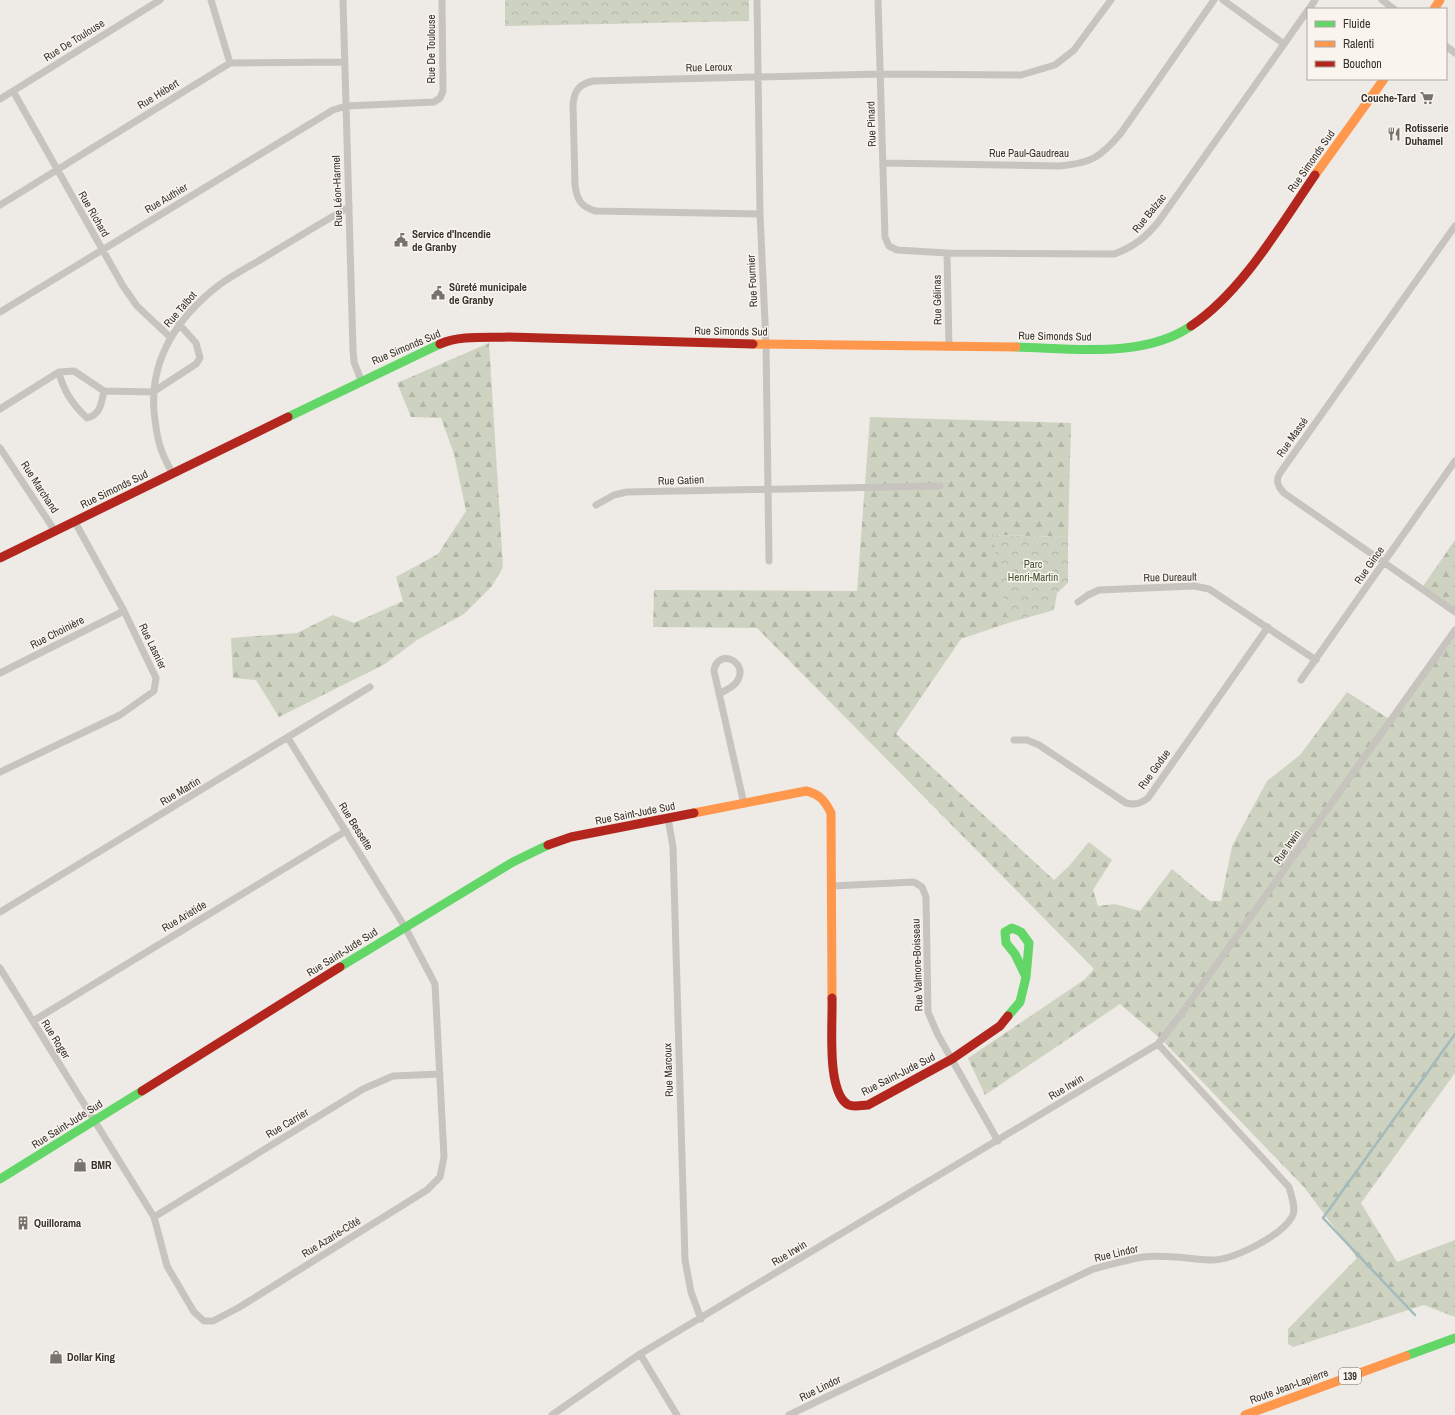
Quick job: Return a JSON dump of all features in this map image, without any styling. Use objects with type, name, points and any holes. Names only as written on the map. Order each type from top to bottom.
[{"type":"main road","name":"Rue Simonds Sud","points":[[0,558],[361,380],[447,341],[470,338],[509,337],[766,344],[1125,349],[1162,341],[1200,322],[1215,310],[1238,284],[1383,80]]},
{"type":"main road","name":"Rue Saint-Jude Sud","points":[[0,1179],[405,927],[513,862],[546,846],[571,837],[806,791],[818,794],[826,801],[831,813],[833,1065],[836,1085],[842,1099],[853,1106],[868,1104],[952,1059],[1000,1026],[1020,1002],[1026,977],[1029,943],[1021,932],[1012,928],[1005,932],[1006,943],[1014,954],[1026,977]]},
{"type":"main road","name":"Route Jean-Lapierre","points":[[1245,1415],[1455,1338]]},
{"type":"street","name":"Rue De Toulouse","points":[[0,99],[160,0]]},
{"type":"street","points":[[211,0],[230,63],[344,62]]},
{"type":"street","name":"Rue Léon-Harmel","points":[[343,0],[353,350],[354,362],[361,380]]},
{"type":"street","name":"Rue De Toulouse","points":[[346,106],[434,102],[440,98],[443,91],[442,0]]},
{"type":"street","name":"Rue Fournier","points":[[757,0],[760,77],[760,214],[766,344],[769,562]]},
{"type":"street","name":"Rue Pinard","points":[[878,0],[885,237],[889,246]]},
{"type":"street","name":"Rue Leroux","points":[[760,214],[596,211],[587,209],[580,204],[576,197],[573,96],[579,87],[585,83],[593,81],[880,74],[1021,74],[1055,65],[1074,50],[1111,0]]},
{"type":"street","name":"Rue Paul-Gaudreau","points":[[883,163],[1060,166],[1078,164],[1095,159],[1111,145],[1121,133],[1214,0]]},
{"type":"street","points":[[1223,0],[1284,44]]},
{"type":"street","name":"Rue Balzac","points":[[1309,8],[1315,0]]},
{"type":"street","points":[[1382,0],[1393,8]]},
{"type":"street","name":"Rue Balzac","points":[[889,246],[897,250],[947,253],[1114,254],[1128,249],[1140,242],[1159,221],[1307,10]]},
{"type":"street","points":[[1447,47],[1455,53]]},
{"type":"street","name":"Rue Hébert","points":[[0,205],[230,63]]},
{"type":"street","name":"Rue Richard","points":[[13,91],[56,170],[123,286],[137,306],[170,337]]},
{"type":"street","name":"Rue Authier","points":[[0,312],[333,110],[346,106]]},
{"type":"street","name":"Rue Talbot","points":[[173,474],[161,454],[156,432],[153,392],[160,361],[170,337],[196,304],[220,284],[348,207]]},
{"type":"street","name":"Rue Massé","points":[[1455,226],[1278,477],[1280,488],[1284,493],[1455,612]]},
{"type":"street","name":"Rue Gélinas","points":[[947,253],[949,347]]},
{"type":"street","points":[[0,409],[58,372],[74,371],[104,390],[153,392],[196,364],[200,358],[196,343],[179,324]]},
{"type":"street","points":[[58,372],[62,386],[77,408],[87,418],[95,416],[100,409],[104,390]]},
{"type":"street","name":"Rue Marchand","points":[[0,448],[3,456],[55,531]]},
{"type":"street","name":"Rue Gince","points":[[1301,680],[1455,462]]},
{"type":"street","name":"Rue Gatien","points":[[596,505],[614,495],[627,492],[768,488],[940,486]]},
{"type":"street","name":"Rue Lasnier","points":[[0,772],[120,715],[154,691],[156,678],[124,611],[75,522]]},
{"type":"street","name":"Rue Dureault","points":[[1078,602],[1099,590],[1194,586],[1209,589],[1316,660]]},
{"type":"street","name":"Rue Choinière","points":[[0,673],[124,611]]},
{"type":"street","name":"Rue Godue","points":[[1014,740],[1027,740],[1039,746],[1126,803],[1134,805],[1143,802],[1148,798],[1268,627]]},
{"type":"street","name":"Rue Irwin","points":[[552,1415],[640,1354],[701,1319],[1158,1044],[1182,1014],[1455,630]]},
{"type":"street","points":[[719,694],[735,684],[740,671],[736,663],[726,658],[723,658],[714,667],[719,694],[744,804]]},
{"type":"street","name":"Rue Martin","points":[[0,912],[370,687]]},
{"type":"street","name":"Rue Bessette","points":[[288,738],[405,927]]},
{"type":"street","name":"Rue Marcoux","points":[[668,818],[673,847],[685,1260],[691,1292],[701,1319]]},
{"type":"street","name":"Rue Aristide","points":[[33,1021],[346,831]]},
{"type":"street","name":"Rue Valmore-Boisseau","points":[[832,886],[914,882],[922,887],[926,897],[928,1012],[938,1036],[998,1141]]},
{"type":"street","name":"Rue Azarie-Côté","points":[[94,1121],[154,1217],[167,1266],[194,1312],[204,1321],[213,1321],[238,1308],[427,1190],[440,1177],[444,1157],[436,984],[405,927]]},
{"type":"street","name":"Rue Roger","points":[[0,968],[94,1121]]},
{"type":"street","name":"Rue Lindor","points":[[789,1415],[1093,1269],[1144,1257],[1195,1258],[1211,1260],[1226,1258],[1253,1248],[1277,1232],[1293,1216],[1294,1207],[1289,1187],[1158,1044]]},
{"type":"street","name":"Rue Carrier","points":[[154,1217],[362,1089],[393,1076],[440,1074]]},
{"type":"street","points":[[640,1354],[677,1415]]},
{"type":"green space","points":[[505,0],[749,0],[749,21],[505,26]]},
{"type":"green space","points":[[489,343],[503,567],[492,586],[464,614],[417,640],[385,664],[279,717],[256,680],[233,678],[231,638],[297,633],[333,615],[354,623],[403,601],[396,577],[438,554],[466,511],[454,454],[441,418],[411,417],[397,383]]},
{"type":"green space","points":[[870,417],[1071,423],[1068,537],[993,535],[1008,623],[961,639],[896,734],[1054,880],[1069,866],[1089,842],[1112,860],[1093,890],[1098,906],[1115,904],[1140,911],[1172,869],[1210,901],[1221,901],[1232,846],[1267,781],[1300,755],[1347,692],[1391,720],[1455,630],[1455,1073],[1361,1203],[1397,1262],[1455,1240],[1455,1317],[1424,1305],[1293,1347],[1288,1344],[1288,1329],[1357,1258],[1304,1187],[1161,1039],[1120,1004],[985,1095],[968,1058],[1084,980],[1094,969],[757,628],[653,627],[654,590],[857,591]]},
{"type":"green space","name":"Parc Henri-Martin","points":[[992,535],[1068,537],[1068,583],[1057,593],[1054,610],[1008,623]]},
{"type":"green space","points":[[1455,540],[1455,612],[1421,589]]},
{"type":"waterway","points":[[1415,1315],[1323,1218],[1455,1034]]},
{"type":"traffic: fast","points":[[1016,347],[1083,349],[1129,347],[1151,343],[1172,336],[1191,326]]},
{"type":"traffic: fast","points":[[288,417],[440,344]]},
{"type":"traffic: fast","points":[[340,967],[513,862],[548,845]]},
{"type":"traffic: fast","points":[[1008,1016],[1020,1002],[1026,977],[1029,943],[1021,932],[1012,928],[1005,932],[1006,943],[1015,954],[1026,977]]},
{"type":"traffic: fast","points":[[0,1179],[142,1091]]},
{"type":"traffic: fast","points":[[1406,1356],[1455,1338]]},
{"type":"traffic: slow","points":[[1435,8],[1440,0]]},
{"type":"traffic: slow","points":[[1315,175],[1383,80]]},
{"type":"traffic: slow","points":[[753,344],[1016,347]]},
{"type":"traffic: slow","points":[[694,813],[806,791],[815,794],[827,805],[831,813],[832,998]]},
{"type":"traffic: slow","points":[[1245,1415],[1406,1356]]},
{"type":"traffic: jam","points":[[1191,326],[1210,312],[1243,277],[1274,236],[1315,175]]},
{"type":"traffic: jam","points":[[440,344],[465,338],[509,337],[753,344]]},
{"type":"traffic: jam","points":[[0,558],[288,417]]},
{"type":"traffic: jam","points":[[548,845],[571,837],[694,813]]},
{"type":"traffic: jam","points":[[142,1091],[340,967]]},
{"type":"traffic: jam","points":[[832,998],[833,1070],[840,1096],[847,1104],[852,1106],[868,1105],[952,1059],[1000,1026],[1008,1016]]},
{"type":"place","name":"Couche-Tard","points":[[1427,98]]},
{"type":"place","name":"Rotisserie Duhamel","points":[[1394,134]]},
{"type":"place","name":"Service d'Incendie de Granby","points":[[401,240]]},
{"type":"place","name":"Sûreté municipale de Granby","points":[[438,293]]},
{"type":"place","name":"BMR","points":[[80,1165]]},
{"type":"place","name":"Quillorama","points":[[23,1223]]},
{"type":"place","name":"Dollar King","points":[[56,1357]]}]
